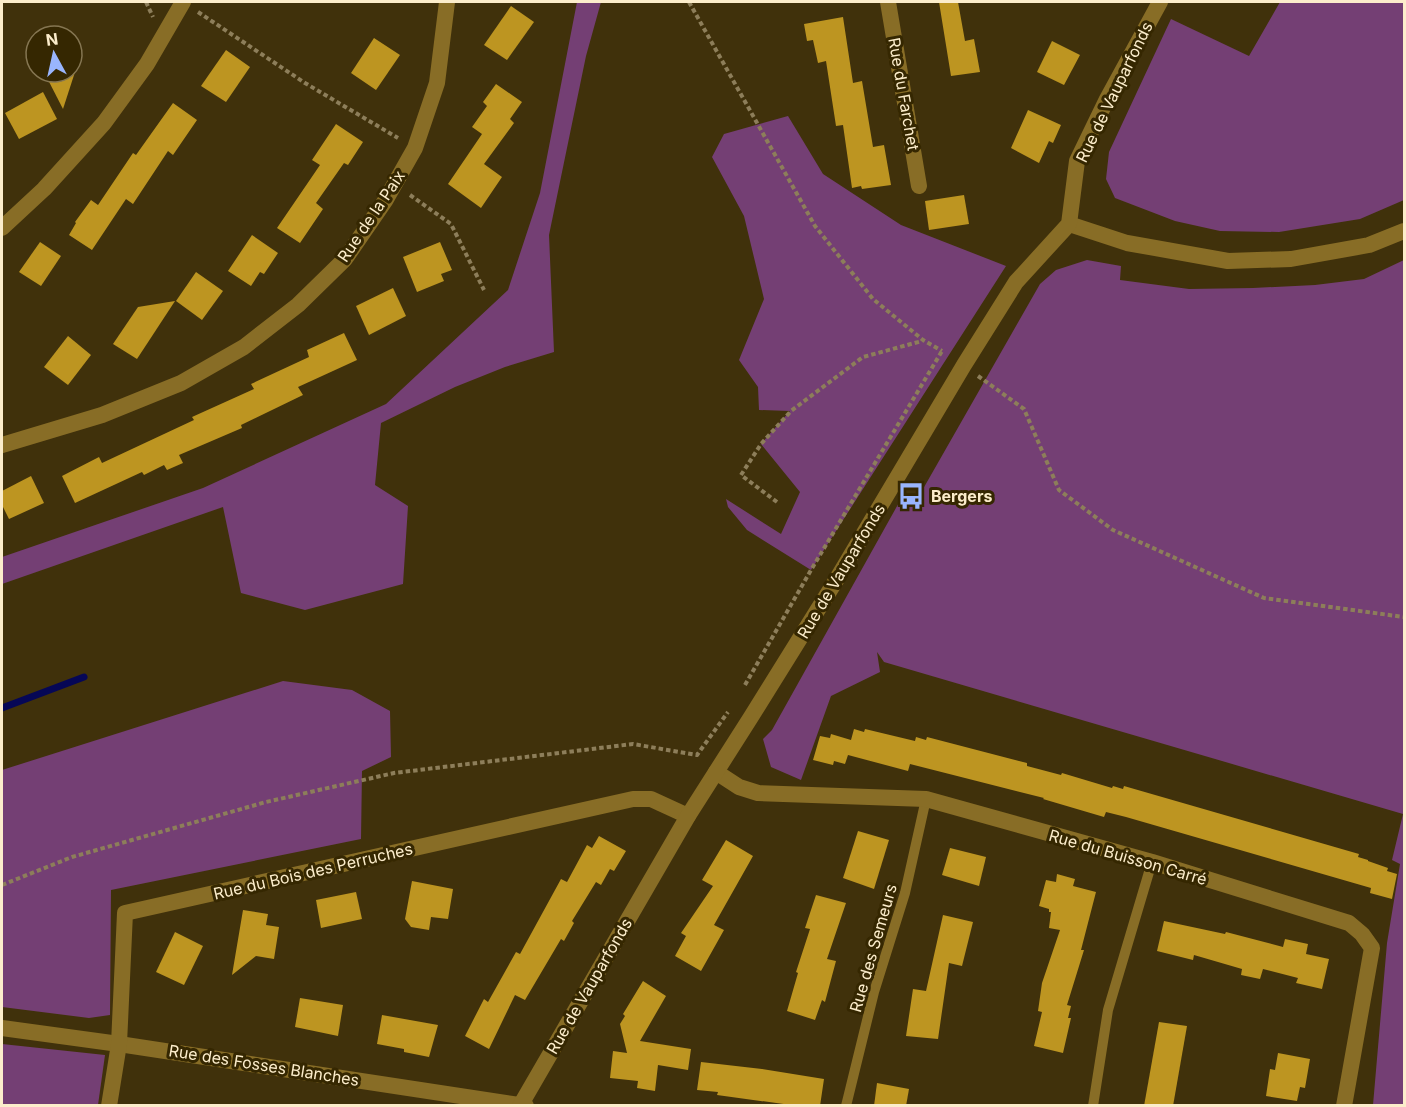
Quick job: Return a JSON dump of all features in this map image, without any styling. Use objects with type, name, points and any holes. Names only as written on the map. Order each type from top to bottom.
[{"type":"street","points":[[2,228],[44,189],[104,123],[147,64],[183,2]]},
{"type":"street","name":"Rue de la Paix","points":[[2,445],[102,415],[181,383],[244,347],[298,305],[345,259],[385,201],[415,148],[437,83],[447,2]]},
{"type":"street","name":"Rue du Farchet","points":[[888,2],[919,186]]},
{"type":"street","name":"Rue de Vauparfonds","points":[[522,1105],[688,816],[835,582],[964,365],[1016,282],[1070,224],[1077,161],[1107,99],[1160,2]]},
{"type":"street","points":[[1070,224],[1126,243],[1228,261],[1291,259],[1369,245],[1404,231]]},
{"type":"street","name":"Rue du Buisson Carré","points":[[716,772],[739,787],[758,793],[926,799],[1152,862],[1349,923],[1362,934],[1372,948],[1344,1106]]},
{"type":"street","name":"Rue du Bois des Perruches","points":[[109,1106],[119,1044],[125,913],[633,799],[651,800],[688,816]]},
{"type":"street","name":"Rue des Fosses Blanches","points":[[2,1028],[522,1105]]},
{"type":"lane","name":"Rue des Semeurs","points":[[846,1106],[874,992],[905,893],[926,799]]},
{"type":"lane","points":[[1093,1106],[1108,1010],[1152,862]]},
{"type":"path","points":[[183,2],[305,83],[415,148]]},
{"type":"path","points":[[689,2],[816,226],[873,299],[923,340],[964,365],[1024,409],[1059,490],[1113,530],[1264,598],[1404,617]]},
{"type":"path","points":[[394,185],[451,224],[484,290]]},
{"type":"path","points":[[777,502],[741,475],[761,444],[791,411],[863,357],[923,340]]},
{"type":"path","points":[[740,694],[942,351]]},
{"type":"path","points":[[2,885],[72,857],[266,802],[394,773],[633,744],[697,755],[734,704]]},
{"type":"shaded area","points":[[577,2],[601,2],[586,56],[549,235],[554,352],[505,367],[455,387],[381,423],[375,485],[408,506],[403,584],[305,610],[241,593],[223,507],[2,584],[2,557],[203,488],[386,404],[508,290],[540,193]]},
{"type":"shaded area","points":[[1280,2],[1404,2],[1404,200],[1360,219],[1279,232],[1220,231],[1175,221],[1115,198],[1106,179],[1109,152],[1171,19],[1249,56]]},
{"type":"shaded area","points":[[788,116],[823,174],[901,225],[1006,266],[811,570],[747,530],[728,507],[726,499],[781,534],[800,492],[761,444],[790,411],[759,410],[758,387],[739,360],[764,299],[744,216],[712,157],[724,134]]},
{"type":"shaded area","points":[[1087,260],[1121,266],[1120,280],[1189,289],[1315,285],[1364,279],[1404,260],[1404,1105],[1373,1105],[1387,943],[1400,864],[1392,860],[1403,814],[884,662],[877,652],[880,672],[831,696],[801,780],[771,767],[763,739],[772,730],[901,499],[915,503],[1040,284],[1056,270]]},
{"type":"shaded area","points":[[283,681],[352,690],[390,711],[391,757],[362,771],[361,839],[111,890],[110,1015],[89,1018],[2,1007],[2,770]]},
{"type":"shaded area","points":[[2,1044],[105,1055],[98,1105],[2,1105]]},
{"type":"building","points":[[939,2],[958,2],[965,41],[974,39],[980,72],[951,76]]},
{"type":"building","points":[[511,6],[534,22],[507,60],[484,45]]},
{"type":"building","points":[[843,17],[853,83],[862,81],[873,147],[884,145],[891,185],[852,188],[843,125],[836,126],[826,61],[818,63],[813,40],[807,41],[804,24]]},
{"type":"building","points":[[374,38],[400,55],[376,90],[351,73]]},
{"type":"building","points":[[1052,41],[1080,55],[1064,85],[1037,72]]},
{"type":"building","points":[[226,50],[250,67],[226,102],[201,86]]},
{"type":"building","points":[[50,84],[71,84],[63,109]]},
{"type":"building","points":[[496,84],[522,102],[510,119],[514,123],[484,164],[502,177],[481,208],[448,184],[482,134],[472,127],[487,106],[483,102]]},
{"type":"building","points":[[43,92],[57,119],[19,139],[5,113]]},
{"type":"building","points":[[173,103],[197,120],[173,155],[168,151],[133,204],[126,199],[92,250],[69,235],[75,222],[91,200],[98,205],[133,153],[136,155]]},
{"type":"building","points":[[1028,110],[1061,125],[1053,143],[1049,141],[1039,163],[1011,148]]},
{"type":"building","points":[[336,124],[363,142],[348,165],[344,163],[316,203],[323,209],[300,243],[277,228],[320,165],[312,160]]},
{"type":"building","points":[[964,195],[969,224],[929,230],[925,201]]},
{"type":"building","points":[[252,235],[278,253],[264,274],[260,272],[251,286],[228,271]]},
{"type":"building","points":[[40,242],[61,256],[41,286],[19,272]]},
{"type":"building","points":[[440,242],[452,270],[441,274],[444,281],[417,292],[403,257]]},
{"type":"building","points":[[196,272],[223,291],[202,320],[176,301]]},
{"type":"building","points":[[393,288],[406,316],[369,335],[356,306]]},
{"type":"building","points":[[175,301],[137,359],[113,344],[138,307]]},
{"type":"building","points":[[344,333],[357,360],[298,387],[303,395],[241,425],[242,428],[179,455],[183,463],[167,470],[164,465],[144,475],[142,472],[75,503],[62,476],[99,457],[102,463],[194,420],[192,417],[254,389],[251,384],[309,357],[307,350]]},
{"type":"building","points":[[68,336],[91,355],[68,385],[44,367]]},
{"type":"building","points":[[31,476],[44,503],[9,519],[2,505],[2,491]]},
{"type":"building","points":[[854,729],[864,732],[865,729],[915,741],[916,737],[926,740],[927,737],[1112,788],[1113,786],[1123,789],[1124,786],[1359,854],[1358,857],[1388,868],[1387,871],[1397,874],[1392,899],[1370,893],[1371,888],[1126,817],[1106,812],[1104,817],[1044,798],[910,764],[908,771],[848,755],[845,764],[834,761],[833,765],[813,760],[820,736],[830,738],[831,734],[851,740]]},
{"type":"building","points":[[858,831],[889,840],[874,889],[843,878]]},
{"type":"building","points":[[599,836],[626,851],[614,871],[610,869],[601,885],[596,882],[572,921],[574,923],[564,941],[561,939],[525,1000],[515,995],[489,1049],[465,1036],[484,999],[488,1002],[516,952],[520,954],[561,879],[567,882],[587,845],[592,848]]},
{"type":"building","points":[[726,840],[753,856],[714,925],[724,930],[701,971],[675,956],[686,936],[681,933],[713,886],[702,880]]},
{"type":"building","points":[[950,848],[986,857],[979,886],[942,875]]},
{"type":"building","points":[[1057,874],[1075,879],[1073,886],[1096,892],[1081,950],[1084,950],[1067,1005],[1071,1006],[1068,1018],[1071,1018],[1063,1053],[1034,1046],[1042,1012],[1038,1011],[1042,983],[1060,930],[1049,928],[1051,912],[1039,906],[1046,880],[1056,882]]},
{"type":"building","points":[[412,881],[453,889],[448,919],[431,917],[429,930],[411,927],[405,919]]},
{"type":"building","points":[[356,892],[362,919],[321,928],[316,900]]},
{"type":"building","points":[[816,895],[846,903],[827,959],[836,961],[825,1002],[822,1000],[815,1020],[787,1011],[798,973],[796,972],[810,929],[805,928]]},
{"type":"building","points":[[243,910],[268,914],[266,925],[279,927],[274,959],[256,956],[232,975]]},
{"type":"building","points":[[943,915],[973,922],[962,966],[949,963],[938,1039],[906,1036],[913,989],[926,991]]},
{"type":"building","points":[[1164,921],[1225,934],[1226,932],[1283,947],[1285,939],[1308,944],[1306,954],[1329,959],[1322,989],[1296,983],[1298,978],[1263,969],[1260,979],[1241,975],[1242,969],[1194,955],[1193,960],[1157,951]]},
{"type":"building","points":[[175,932],[203,946],[184,985],[156,972]]},
{"type":"building","points":[[643,981],[666,996],[640,1041],[691,1049],[688,1070],[658,1065],[655,1091],[637,1088],[638,1081],[610,1078],[613,1051],[627,1053],[620,1024],[625,1016],[623,1014]]},
{"type":"building","points":[[300,998],[343,1005],[338,1036],[295,1027]]},
{"type":"building","points":[[382,1015],[438,1025],[429,1057],[377,1044]]},
{"type":"building","points":[[1159,1022],[1187,1026],[1173,1106],[1144,1106]]},
{"type":"building","points":[[1278,1053],[1310,1059],[1305,1088],[1300,1087],[1297,1101],[1266,1096],[1270,1069],[1275,1070]]},
{"type":"building","points":[[701,1062],[824,1079],[820,1106],[798,1106],[717,1095],[718,1092],[697,1090]]},
{"type":"building","points":[[877,1083],[909,1089],[906,1106],[874,1106]]},
{"type":"waterway","points":[[2,708],[84,677]]},
{"type":"place","name":"Bergers","points":[[911,496]]}]
